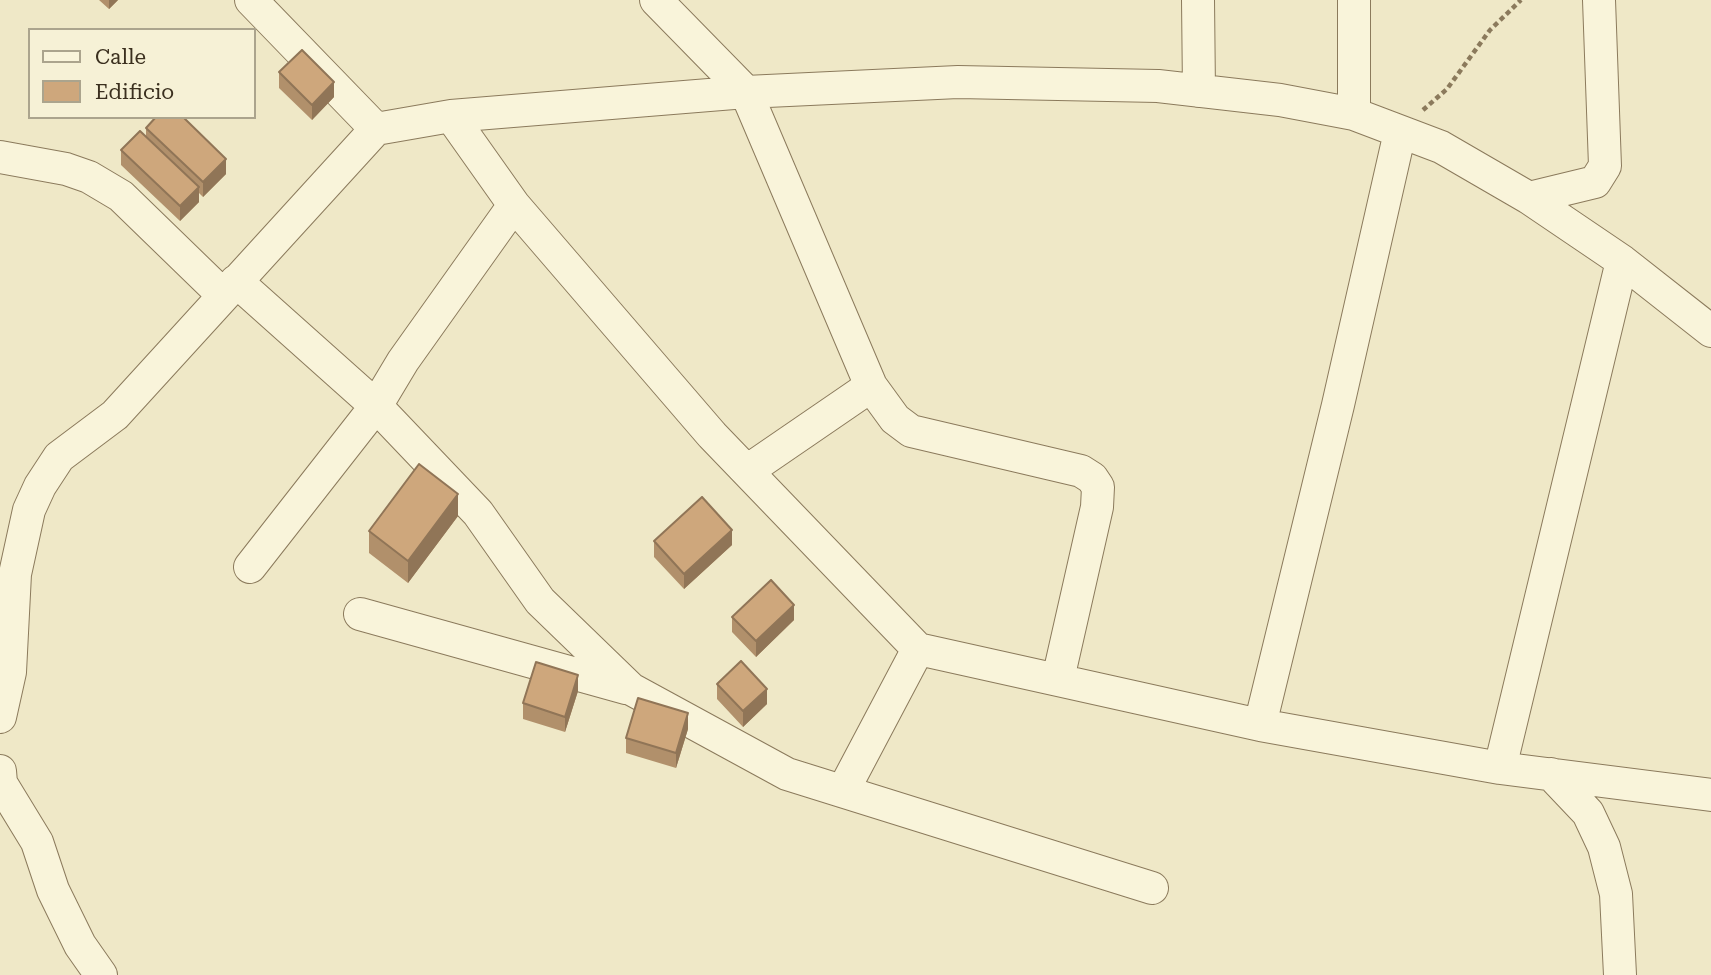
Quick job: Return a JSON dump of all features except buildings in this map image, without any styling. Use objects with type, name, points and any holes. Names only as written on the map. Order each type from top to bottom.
[{"type":"street","points":[[251,0],[376,129]]},
{"type":"street","points":[[656,0],[746,92],[871,386],[895,419],[911,431],[1081,471],[1092,478],[1098,487],[1097,507],[1058,679]]},
{"type":"street","points":[[1198,0],[1199,91]]},
{"type":"street","points":[[1354,0],[1354,114]]},
{"type":"street","points":[[1529,198],[1595,181],[1605,166],[1599,0]]},
{"type":"street","points":[[0,717],[10,672],[15,574],[29,510],[40,486],[59,457],[115,415],[376,129],[451,116],[746,92],[958,82],[1158,86],[1280,100],[1354,114],[1441,147],[1529,198],[1622,261],[1711,331]]},
{"type":"street","points":[[451,116],[514,205],[712,435],[918,649],[1260,725],[1500,768],[1711,795]]},
{"type":"street","points":[[1260,725],[1338,405],[1399,132]]},
{"type":"street","points":[[0,156],[65,169],[89,177],[121,196],[376,406],[478,513],[540,601],[631,689]]},
{"type":"street","points":[[250,567],[376,406],[403,361],[514,205]]},
{"type":"street","points":[[1500,768],[1622,261]]},
{"type":"street","points":[[747,471],[871,386]]},
{"type":"street","points":[[360,614],[631,689],[787,774],[1152,888]]},
{"type":"street","points":[[843,791],[918,649]]},
{"type":"street","points":[[1551,774],[1588,813],[1604,847],[1616,894],[1620,975]]},
{"type":"street","points":[[0,785],[37,842],[53,890],[80,944],[101,975]]},
{"type":"path","points":[[1399,132],[1447,89],[1490,30],[1521,0]]}]
